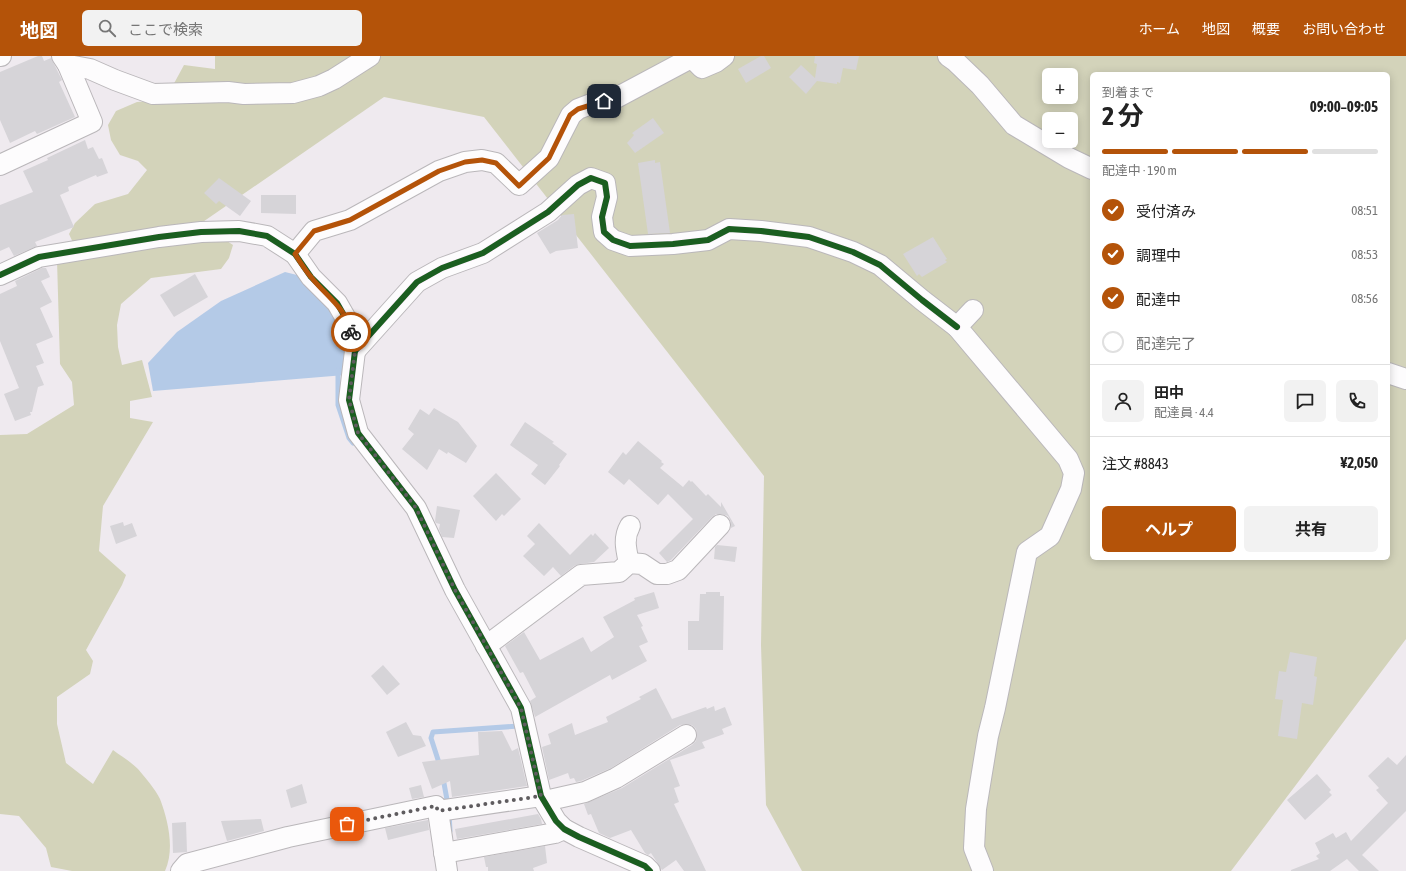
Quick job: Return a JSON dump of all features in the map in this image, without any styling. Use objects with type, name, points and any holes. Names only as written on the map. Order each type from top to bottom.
[{"type":"street","points":[[65,61],[90,69],[114,80],[153,94],[228,92],[244,94],[293,93],[319,86],[334,79],[370,56]]},
{"type":"street","points":[[295,254],[314,231],[350,220],[439,171],[465,162],[482,160],[496,163],[519,186],[549,158],[570,115],[578,109],[616,98],[690,57],[702,68],[716,62],[724,56]]},
{"type":"street","points":[[948,56],[955,60],[980,85],[1014,125],[1069,158],[1090,168]]},
{"type":"street","points":[[0,165],[92,122],[65,61]]},
{"type":"street","points":[[355,351],[417,282],[442,268],[483,253],[548,212],[578,185],[591,178],[605,183],[607,197],[602,217],[604,232],[613,240],[630,246],[673,244],[708,240],[730,229],[762,231],[809,237],[853,252],[880,265],[957,327],[1068,459],[1074,472],[1071,488],[1050,536],[1027,552],[988,736],[976,809],[974,848],[982,871]]},
{"type":"street","points":[[0,274],[38,257],[159,237],[201,232],[239,231],[267,236],[295,254],[311,277],[337,303],[349,324],[355,351],[349,400],[358,433],[416,508],[455,590],[521,708],[543,798],[556,820],[564,829],[646,866],[650,871]]},
{"type":"street","points":[[957,327],[972,310]]},
{"type":"street","points":[[1390,374],[1406,379]]},
{"type":"street","points":[[486,646],[581,575],[619,572],[629,563],[642,564],[657,574],[667,574],[678,570],[720,525]]},
{"type":"street","points":[[629,563],[625,542],[626,533],[630,526]]},
{"type":"street","points":[[181,871],[187,864],[288,837],[436,806],[445,810],[585,792],[616,778],[686,735]]},
{"type":"street","points":[[445,810],[449,856],[555,833],[564,829]]},
{"type":"green space","points":[[215,56],[1406,56],[1406,639],[1231,871],[802,871],[766,805],[761,645],[764,476],[484,117],[384,97],[197,226],[75,247],[69,234],[75,223],[95,204],[128,194],[147,170],[138,161],[120,155],[111,140],[108,125],[116,111],[137,102],[165,100],[184,65],[215,69]]},
{"type":"green space","points":[[191,239],[224,239],[233,245],[229,258],[221,269],[151,278],[121,304],[117,325],[118,347],[122,365],[142,360],[152,397],[130,401],[130,418],[153,422],[103,506],[99,551],[126,575],[86,650],[93,661],[90,674],[57,697],[57,724],[66,763],[93,784],[113,750],[138,769],[156,792],[166,816],[170,844],[168,862],[165,871],[72,871],[51,867],[46,848],[19,816],[0,814],[0,435],[27,434],[74,405],[72,382],[60,364],[57,260]]},
{"type":"water","points":[[285,272],[297,275],[329,307],[344,333],[347,354],[345,375],[153,391],[148,363],[177,332],[221,301]]},
{"type":"building","points":[[38,56],[42,56],[44,61],[51,58],[62,80],[59,82],[75,117],[37,134],[35,131],[10,143],[0,120],[0,72]]},
{"type":"building","points":[[761,56],[764,56],[771,68],[746,83],[738,69]]},
{"type":"building","points":[[815,56],[859,56],[856,70],[843,68],[840,83],[837,82],[837,84],[817,81],[806,94],[789,77],[801,65],[815,78],[817,64],[814,63]]},
{"type":"building","points":[[653,118],[664,133],[635,153],[627,143],[634,135],[632,133]]},
{"type":"building","points":[[85,140],[88,149],[93,147],[99,159],[102,158],[108,173],[97,177],[96,175],[68,187],[69,191],[60,195],[74,227],[35,242],[37,246],[14,256],[9,247],[0,251],[0,205],[33,192],[23,171],[48,160],[47,158]]},
{"type":"building","points":[[655,160],[655,163],[660,162],[670,233],[648,234],[638,163]]},
{"type":"building","points":[[219,178],[251,201],[240,216],[219,201],[216,204],[204,193]]},
{"type":"building","points":[[261,195],[296,195],[296,214],[261,213]]},
{"type":"building","points":[[574,214],[578,248],[556,251],[550,254],[537,233],[558,220],[562,215]]},
{"type":"building","points":[[933,237],[947,259],[945,260],[947,262],[922,277],[919,274],[917,276],[903,254]]},
{"type":"building","points":[[42,268],[46,268],[50,277],[41,281],[52,302],[40,308],[53,337],[36,344],[44,363],[36,366],[44,385],[38,387],[32,412],[30,412],[31,415],[15,421],[4,394],[19,388],[0,341],[0,294],[17,286],[15,281]]},
{"type":"building","points":[[195,274],[208,297],[174,317],[160,295]]},
{"type":"building","points":[[434,408],[458,422],[477,446],[466,463],[448,452],[447,454],[439,449],[427,470],[402,449],[414,434],[408,429],[420,409],[429,415]]},
{"type":"building","points":[[525,422],[554,442],[552,443],[567,454],[559,465],[560,466],[545,485],[531,474],[538,465],[510,445]]},
{"type":"building","points":[[638,441],[662,461],[661,462],[664,464],[660,468],[683,487],[689,480],[691,482],[692,481],[706,496],[708,494],[721,507],[721,502],[735,526],[731,528],[731,522],[728,516],[716,514],[671,560],[667,562],[659,553],[693,519],[668,494],[658,505],[629,479],[624,485],[608,472],[623,452],[626,455]]},
{"type":"building","points":[[496,473],[521,499],[504,516],[502,514],[496,521],[473,496]]},
{"type":"building","points":[[437,506],[460,510],[454,538],[442,537],[439,529],[440,524],[436,523],[435,521]]},
{"type":"building","points":[[123,522],[124,526],[132,523],[137,536],[116,544],[110,526]]},
{"type":"building","points":[[539,523],[570,555],[591,534],[593,536],[595,533],[609,548],[594,562],[574,566],[561,576],[553,567],[544,576],[523,556],[535,544],[527,536]]},
{"type":"building","points":[[717,545],[737,547],[735,562],[714,559],[715,547]]},
{"type":"building","points":[[654,592],[659,608],[637,615],[643,626],[641,627],[648,642],[639,646],[647,661],[612,680],[610,675],[535,717],[530,701],[536,697],[523,672],[520,673],[505,646],[524,632],[540,660],[583,637],[591,652],[614,637],[603,617],[635,600],[634,598]]},
{"type":"building","points":[[706,592],[720,592],[720,596],[724,596],[723,650],[688,650],[688,621],[699,621],[700,594],[706,594]]},
{"type":"building","points":[[1290,652],[1317,657],[1314,676],[1317,677],[1313,705],[1302,703],[1297,739],[1278,736],[1283,700],[1275,699],[1279,671],[1286,672]]},
{"type":"building","points":[[383,665],[400,684],[387,695],[371,676]]},
{"type":"building","points":[[656,688],[672,719],[706,707],[707,709],[714,706],[715,711],[725,707],[732,725],[722,729],[724,734],[702,742],[705,748],[670,760],[680,786],[674,788],[679,802],[674,804],[706,871],[684,871],[676,860],[662,870],[651,853],[648,855],[645,853],[631,830],[610,838],[599,833],[591,814],[588,815],[584,804],[622,788],[692,745],[696,741],[697,735],[696,729],[692,725],[680,725],[611,768],[581,781],[576,782],[574,778],[570,779],[568,773],[549,780],[542,747],[551,744],[548,734],[572,723],[575,735],[608,722],[606,717],[641,699],[639,697]]},
{"type":"building","points":[[406,722],[413,735],[421,736],[426,746],[398,757],[386,732]]},
{"type":"building","points":[[502,731],[512,751],[518,748],[527,786],[452,797],[450,781],[432,789],[422,762],[479,755],[478,732]]},
{"type":"building","points":[[1406,755],[1406,811],[1362,855],[1379,871],[1359,871],[1347,859],[1330,871],[1291,871],[1319,859],[1316,856],[1320,853],[1315,843],[1333,833],[1336,838],[1346,832],[1351,841],[1388,803],[1376,790],[1379,788],[1368,776],[1388,757],[1397,765]]},
{"type":"building","points":[[1317,774],[1331,790],[1329,792],[1332,795],[1305,820],[1287,800]]},
{"type":"building","points":[[302,784],[307,803],[291,808],[286,790]]},
{"type":"building","points":[[421,785],[424,797],[412,799],[409,788]]},
{"type":"building","points":[[538,814],[542,824],[457,839],[455,829]]},
{"type":"building","points":[[261,819],[264,831],[227,841],[221,821]]},
{"type":"building","points":[[428,820],[429,830],[388,840],[385,828]]},
{"type":"building","points":[[186,822],[187,852],[173,853],[172,823]]},
{"type":"building","points":[[545,846],[547,863],[533,868],[534,871],[488,871],[488,867],[486,867],[484,857]]},
{"type":"waterway","points":[[338,370],[338,405],[349,438],[353,443]]},
{"type":"waterway","points":[[440,766],[431,738],[433,732],[519,726],[518,724]]},
{"type":"waterway","points":[[443,778],[448,805]]},
{"type":"waterway","points":[[449,813],[450,831]]},
{"type":"cycle path","points":[[355,351],[417,282],[442,268],[483,253],[548,212],[578,185],[591,178],[605,183],[607,197],[602,217],[604,232],[613,240],[630,246],[673,244],[708,240],[729,229],[809,237],[853,252],[880,265],[957,327]]},
{"type":"cycle path","points":[[0,275],[39,257],[159,237],[201,232],[239,231],[267,236],[295,254],[311,277],[337,303],[349,324],[355,351],[349,400],[358,433],[416,508],[455,590],[521,708],[541,796],[556,821],[564,829],[645,866],[650,871]]},
{"type":"way so far","points":[[347,824],[436,806],[438,811],[541,796],[521,708],[455,590],[416,508],[358,433],[349,400],[355,351],[351,332]]},
{"type":"route","points":[[351,332],[349,324],[337,303],[311,277],[295,254],[314,231],[350,220],[439,171],[465,162],[482,160],[496,163],[519,186],[549,158],[570,115],[578,109],[604,101]]}]
